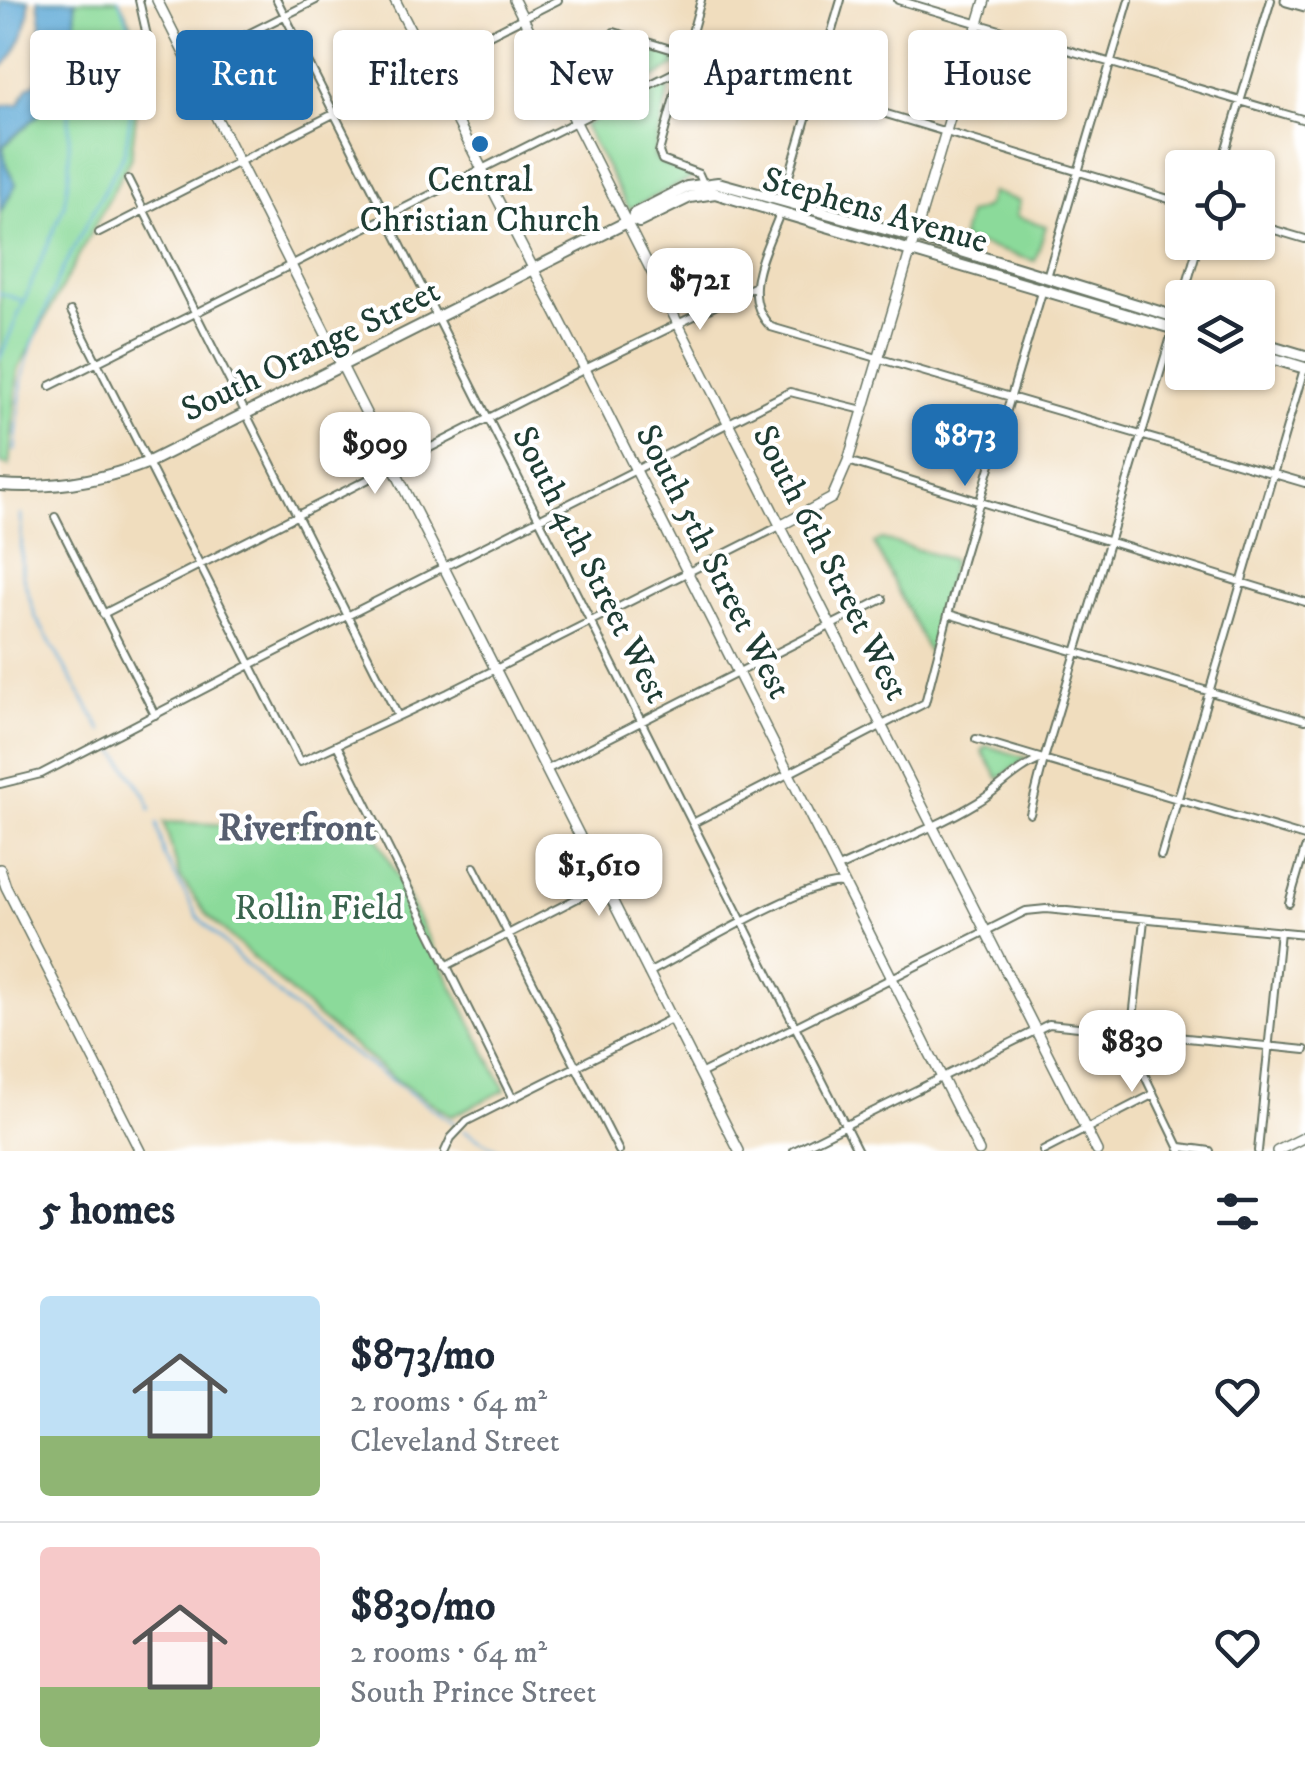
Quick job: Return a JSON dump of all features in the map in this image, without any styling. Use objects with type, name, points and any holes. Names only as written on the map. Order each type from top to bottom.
[{"type":"highway","points":[[1287,0],[1305,5]]},
{"type":"main road","name":"Stephens Avenue","points":[[703,183],[736,186],[912,245]]},
{"type":"main road","points":[[630,221],[634,214],[703,183]]},
{"type":"main road","name":"Stephens Avenue","points":[[630,221],[639,222],[701,194],[715,193],[912,245],[928,241],[1044,284],[1165,320]]},
{"type":"main road","name":"South Orange Street","points":[[0,486],[71,484],[149,462],[630,221]]},
{"type":"main road","points":[[1275,347],[1305,356]]},
{"type":"main road","points":[[1275,359],[1304,368]]},
{"type":"street","points":[[139,0],[146,30]]},
{"type":"street","points":[[157,0],[176,36]]},
{"type":"street","name":"South 4th Street West","points":[[277,0],[333,110]]},
{"type":"street","points":[[256,30],[316,0]]},
{"type":"street","name":"South 5th Street West","points":[[395,0],[411,30]]},
{"type":"street","name":"South 6th Street West","points":[[514,0],[530,30]]},
{"type":"street","points":[[494,34],[558,0]]},
{"type":"street","points":[[693,30],[701,0]]},
{"type":"street","points":[[832,30],[841,0]]},
{"type":"street","points":[[898,0],[1305,120]]},
{"type":"street","points":[[71,311],[300,762],[496,669],[832,498],[848,461],[985,0]]},
{"type":"street","points":[[693,823],[925,703],[1010,395],[1129,0]]},
{"type":"street","points":[[1225,150],[1272,0]]},
{"type":"street","points":[[99,234],[333,115]]},
{"type":"street","points":[[888,115],[1165,198]]},
{"type":"street","points":[[219,120],[739,1151]]},
{"type":"street","name":"South 4th Street West","points":[[338,120],[858,1151]]},
{"type":"street","name":"South 5th Street West","points":[[458,120],[979,1151]]},
{"type":"street","points":[[50,386],[576,120]]},
{"type":"street","name":"South 6th Street West","points":[[576,120],[1097,1151]]},
{"type":"street","name":"Stephens Avenue","points":[[669,120],[660,158],[700,174],[703,183]]},
{"type":"street","points":[[782,200],[806,120]]},
{"type":"street","points":[[128,179],[398,716]]},
{"type":"street","points":[[780,213],[754,287],[759,316],[771,327],[1305,483]]},
{"type":"street","points":[[1275,230],[1305,239]]},
{"type":"street","points":[[103,614],[754,287]]},
{"type":"street","points":[[1030,814],[1165,366]]},
{"type":"street","points":[[1161,856],[1304,368]]},
{"type":"street","points":[[0,784],[30,779],[790,392],[863,410]]},
{"type":"street","points":[[848,461],[1305,602]]},
{"type":"street","points":[[54,517],[155,716]]},
{"type":"street","points":[[545,770],[883,600]]},
{"type":"street","points":[[948,614],[1305,720]]},
{"type":"street","points":[[976,739],[1305,837]]},
{"type":"street","points":[[338,745],[512,1097]]},
{"type":"street","points":[[836,869],[932,827],[977,803],[1029,764],[1044,759]]},
{"type":"street","points":[[1289,903],[1305,849]]},
{"type":"street","points":[[474,867],[619,1151]]},
{"type":"street","points":[[0,869],[140,1151]]},
{"type":"street","points":[[648,973],[830,882],[842,884]]},
{"type":"street","points":[[446,966],[602,885]]},
{"type":"street","points":[[700,1074],[984,929],[1034,909],[1305,934]]},
{"type":"street","points":[[1144,920],[1132,1054],[1180,1149],[1210,1151]]},
{"type":"street","points":[[1258,1151],[1280,931]]},
{"type":"street","points":[[445,1151],[467,1120],[672,1018]]},
{"type":"street","points":[[794,1151],[1034,1028],[1056,1023],[1305,1050]]},
{"type":"street","points":[[1042,1151],[1152,1095]]},
{"type":"street","points":[[1277,1151],[1292,1148],[1305,1137]]},
{"type":"green space","points":[[75,0],[119,0],[135,30],[76,30]]},
{"type":"green space","points":[[649,48],[669,52],[669,69],[649,80]]},
{"type":"green space","points":[[662,84],[669,88],[654,156],[692,178],[629,209],[584,126],[595,120],[649,120],[649,91]]},
{"type":"green space","points":[[33,120],[135,120],[131,157],[18,370],[9,466],[0,463],[0,213],[16,184],[6,165],[3,147]]},
{"type":"green space","points":[[991,192],[1020,201],[1016,216],[1046,226],[1035,261],[961,239],[968,214],[986,207]]},
{"type":"green space","points":[[969,262],[1139,309],[1139,312]]},
{"type":"green space","points":[[882,539],[953,560],[930,655],[874,543]]},
{"type":"green space","points":[[987,746],[1027,758],[999,779],[982,751]]},
{"type":"green space","name":"Rollin Field","points":[[164,822],[374,831],[505,1090],[452,1116],[395,1079],[318,1017],[207,915],[180,877]]},
{"type":"water","points":[[0,0],[29,0],[21,38],[0,69]]},
{"type":"water","points":[[38,0],[75,0],[76,30],[41,30]]},
{"type":"water","points":[[28,87],[32,120],[3,146],[6,165],[16,184],[0,213],[0,106],[19,104]]},
{"type":"waterway","points":[[15,451],[22,379],[32,345],[59,276],[125,151],[135,86],[134,37],[119,0]]},
{"type":"waterway","points":[[0,358],[64,206],[69,173],[69,120]]},
{"type":"waterway","points":[[0,293],[24,301]]},
{"type":"waterway","points":[[21,515],[22,574],[36,618],[102,731]]},
{"type":"waterway","points":[[113,747],[151,810]]},
{"type":"waterway","points":[[157,824],[165,857],[198,917],[290,1005],[455,1124]]},
{"type":"waterway","points":[[464,1130],[499,1151]]},
{"type":"place","name":"Central Christian Church","points":[[480,144]]},
{"type":"district","name":"Riverfront","points":[[297,829]]}]
